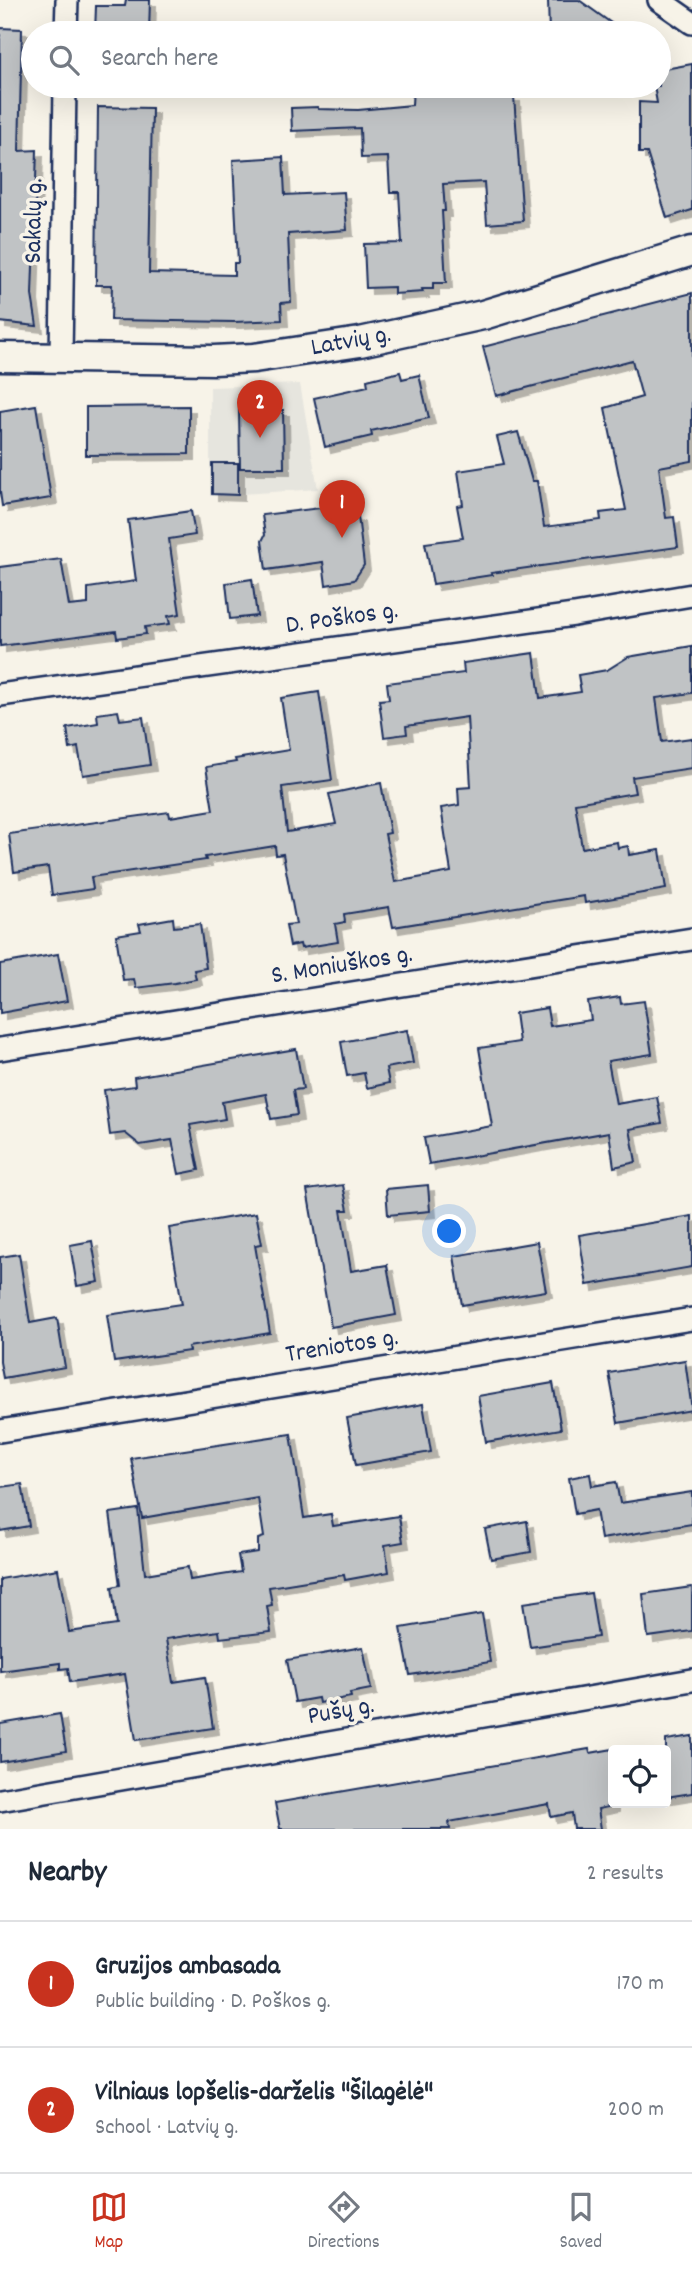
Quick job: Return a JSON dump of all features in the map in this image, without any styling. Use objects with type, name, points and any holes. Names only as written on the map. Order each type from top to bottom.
[{"type":"street","points":[[66,21],[67,0]]},
{"type":"street","points":[[659,0],[692,23]]},
{"type":"street","name":"Sakalų g.","points":[[61,358],[65,98]]},
{"type":"street","name":"Latvių g.","points":[[0,357],[221,360],[254,358],[360,342],[483,315],[692,251]]},
{"type":"street","name":"D. Poškos g.","points":[[0,695],[563,617],[692,595]]},
{"type":"street","name":"S. Moniuškos g.","points":[[0,1049],[692,939]]},
{"type":"street","name":"Treniotos g.","points":[[0,1431],[692,1319]]},
{"type":"street","name":"Pušų g.","points":[[0,1800],[692,1680]]},
{"type":"shaded area","points":[[300,384],[318,489],[210,496],[210,387]]},
{"type":"building","points":[[126,0],[150,0],[149,21],[95,21],[96,6],[125,6]]},
{"type":"building","points":[[548,0],[579,0],[608,21],[549,21]]},
{"type":"building","points":[[0,28],[21,29],[19,151],[37,150],[32,295],[37,326],[0,322]]},
{"type":"building","points":[[692,64],[692,210],[667,218],[647,153],[639,153],[639,102],[657,103],[656,98],[671,98],[671,68]]},
{"type":"building","points":[[412,98],[514,98],[523,221],[487,224],[484,182],[443,184],[446,283],[433,283],[433,289],[422,289],[423,292],[394,294],[394,287],[366,288],[364,244],[402,243],[399,192],[390,192],[388,157],[361,158],[360,128],[292,131],[291,108],[358,110],[412,105]]},
{"type":"building","points":[[98,107],[152,108],[149,273],[234,275],[234,263],[238,263],[233,160],[283,157],[285,195],[344,192],[347,230],[288,234],[291,302],[281,303],[282,320],[111,320],[112,285],[96,285]]},
{"type":"building","points":[[692,293],[692,461],[659,467],[666,518],[674,517],[678,547],[491,573],[492,575],[433,584],[425,543],[463,538],[457,506],[463,505],[458,471],[504,464],[497,437],[518,432],[532,481],[537,481],[544,527],[601,520],[600,513],[626,510],[605,408],[642,397],[632,360],[496,396],[483,347]]},
{"type":"building","points":[[400,372],[402,379],[419,375],[429,418],[371,431],[372,436],[325,447],[314,398],[368,386],[367,380]]},
{"type":"building","points":[[36,405],[51,498],[2,506],[0,411]]},
{"type":"building","points":[[189,406],[189,454],[86,455],[86,407]]},
{"type":"building","points":[[239,410],[283,410],[284,468],[240,468]]},
{"type":"building","points":[[212,463],[238,463],[238,495],[212,494]]},
{"type":"building","points":[[320,508],[331,520],[358,516],[364,565],[354,580],[326,585],[323,562],[266,570],[262,515]]},
{"type":"building","points":[[191,511],[195,535],[169,539],[180,614],[168,616],[170,624],[145,627],[146,634],[117,638],[116,631],[0,646],[0,567],[61,559],[69,606],[88,604],[88,588],[136,581],[128,520]]},
{"type":"building","points":[[252,579],[257,616],[230,619],[226,583]]},
{"type":"building","points":[[692,646],[692,693],[656,698],[662,742],[692,738],[692,768],[632,777],[635,793],[575,803],[582,848],[617,842],[618,848],[628,846],[629,855],[660,850],[666,889],[585,903],[584,896],[393,927],[389,907],[344,914],[345,922],[335,924],[338,942],[301,948],[300,944],[290,946],[286,925],[296,924],[283,854],[276,855],[275,846],[205,857],[206,860],[91,877],[93,889],[52,895],[48,867],[14,872],[9,834],[169,812],[170,817],[213,810],[206,767],[289,750],[281,698],[319,692],[332,780],[282,787],[287,832],[336,824],[329,794],[381,783],[390,833],[385,834],[395,882],[451,872],[441,808],[459,805],[458,788],[471,787],[467,717],[406,726],[407,734],[384,737],[379,700],[389,699],[387,683],[464,673],[463,663],[534,653],[540,698],[581,692],[578,675],[607,670],[628,657]]},
{"type":"building","points":[[118,711],[120,720],[143,717],[150,765],[83,775],[78,747],[70,749],[67,728],[98,723],[97,714]]},
{"type":"building","points":[[173,918],[174,927],[200,924],[206,968],[194,970],[196,979],[175,983],[136,988],[134,979],[123,980],[116,935],[141,931],[139,924]]},
{"type":"building","points":[[58,954],[67,1001],[0,1013],[0,964]]},
{"type":"building","points":[[620,997],[621,1004],[644,1001],[652,1054],[608,1061],[616,1104],[657,1097],[662,1123],[630,1129],[636,1162],[614,1167],[609,1132],[429,1164],[424,1138],[492,1126],[479,1048],[519,1042],[515,1013],[547,1008],[550,1026],[591,1020],[588,1002]]},
{"type":"building","points":[[407,1030],[413,1063],[386,1068],[389,1083],[367,1088],[364,1073],[347,1076],[341,1042]]},
{"type":"building","points":[[296,1049],[303,1089],[293,1090],[297,1115],[271,1119],[266,1094],[222,1102],[225,1119],[190,1125],[199,1170],[179,1174],[172,1140],[140,1145],[125,1133],[110,1135],[104,1090],[135,1086],[134,1077]]},
{"type":"building","points":[[343,1185],[348,1210],[341,1210],[351,1271],[387,1265],[396,1315],[331,1327],[307,1190]]},
{"type":"building","points":[[428,1185],[430,1211],[388,1215],[386,1189]]},
{"type":"building","points":[[256,1213],[262,1244],[255,1245],[270,1333],[188,1347],[189,1351],[114,1362],[107,1315],[182,1304],[169,1228]]},
{"type":"building","points":[[692,1216],[692,1267],[587,1285],[579,1235]]},
{"type":"building","points":[[92,1241],[99,1282],[77,1286],[70,1245]]},
{"type":"building","points":[[537,1242],[546,1291],[462,1305],[454,1256]]},
{"type":"building","points":[[19,1254],[30,1323],[57,1318],[65,1367],[3,1378],[0,1362],[0,1257]]},
{"type":"building","points":[[685,1360],[692,1410],[618,1423],[609,1373]]},
{"type":"building","points":[[553,1383],[561,1429],[486,1442],[478,1396]]},
{"type":"building","points":[[423,1404],[431,1452],[356,1465],[347,1418]]},
{"type":"building","points":[[291,1434],[304,1518],[331,1514],[333,1526],[399,1516],[403,1542],[385,1545],[389,1572],[345,1580],[344,1575],[269,1587],[272,1605],[267,1606],[271,1632],[220,1638],[219,1631],[166,1639],[173,1682],[205,1677],[213,1728],[136,1740],[125,1674],[70,1682],[68,1668],[60,1669],[60,1663],[0,1671],[0,1579],[58,1569],[69,1632],[117,1625],[112,1587],[120,1585],[110,1513],[138,1509],[145,1574],[188,1567],[190,1580],[241,1572],[238,1555],[258,1552],[258,1539],[264,1537],[258,1498],[142,1518],[131,1458]]},
{"type":"building","points":[[590,1474],[592,1486],[616,1482],[620,1503],[692,1492],[692,1524],[601,1539],[596,1510],[575,1514],[569,1478]]},
{"type":"building","points":[[22,1484],[29,1526],[0,1531],[0,1487]]},
{"type":"building","points":[[527,1521],[531,1552],[491,1559],[485,1529]]},
{"type":"building","points":[[692,1587],[692,1631],[648,1637],[643,1594]]},
{"type":"building","points":[[591,1593],[598,1637],[530,1647],[523,1603]]},
{"type":"building","points":[[482,1614],[490,1662],[410,1675],[401,1628]]},
{"type":"building","points":[[363,1647],[371,1689],[350,1693],[351,1697],[319,1703],[318,1698],[295,1702],[287,1660]]},
{"type":"building","points":[[60,1714],[66,1751],[0,1762],[0,1724]]},
{"type":"building","points":[[692,1736],[692,1793],[671,1796],[671,1745],[666,1745],[666,1740]]},
{"type":"building","points":[[589,1749],[590,1753],[608,1750],[608,1807],[598,1809],[601,1829],[574,1829],[572,1813],[551,1817],[549,1804],[449,1822],[450,1829],[280,1829],[275,1803]]},
{"type":"place","name":"Vilniaus lopšelis-darželis \"Šilagėlė\"","points":[[260,438]]},
{"type":"place","name":"Gruzijos ambasada","points":[[342,538]]}]
